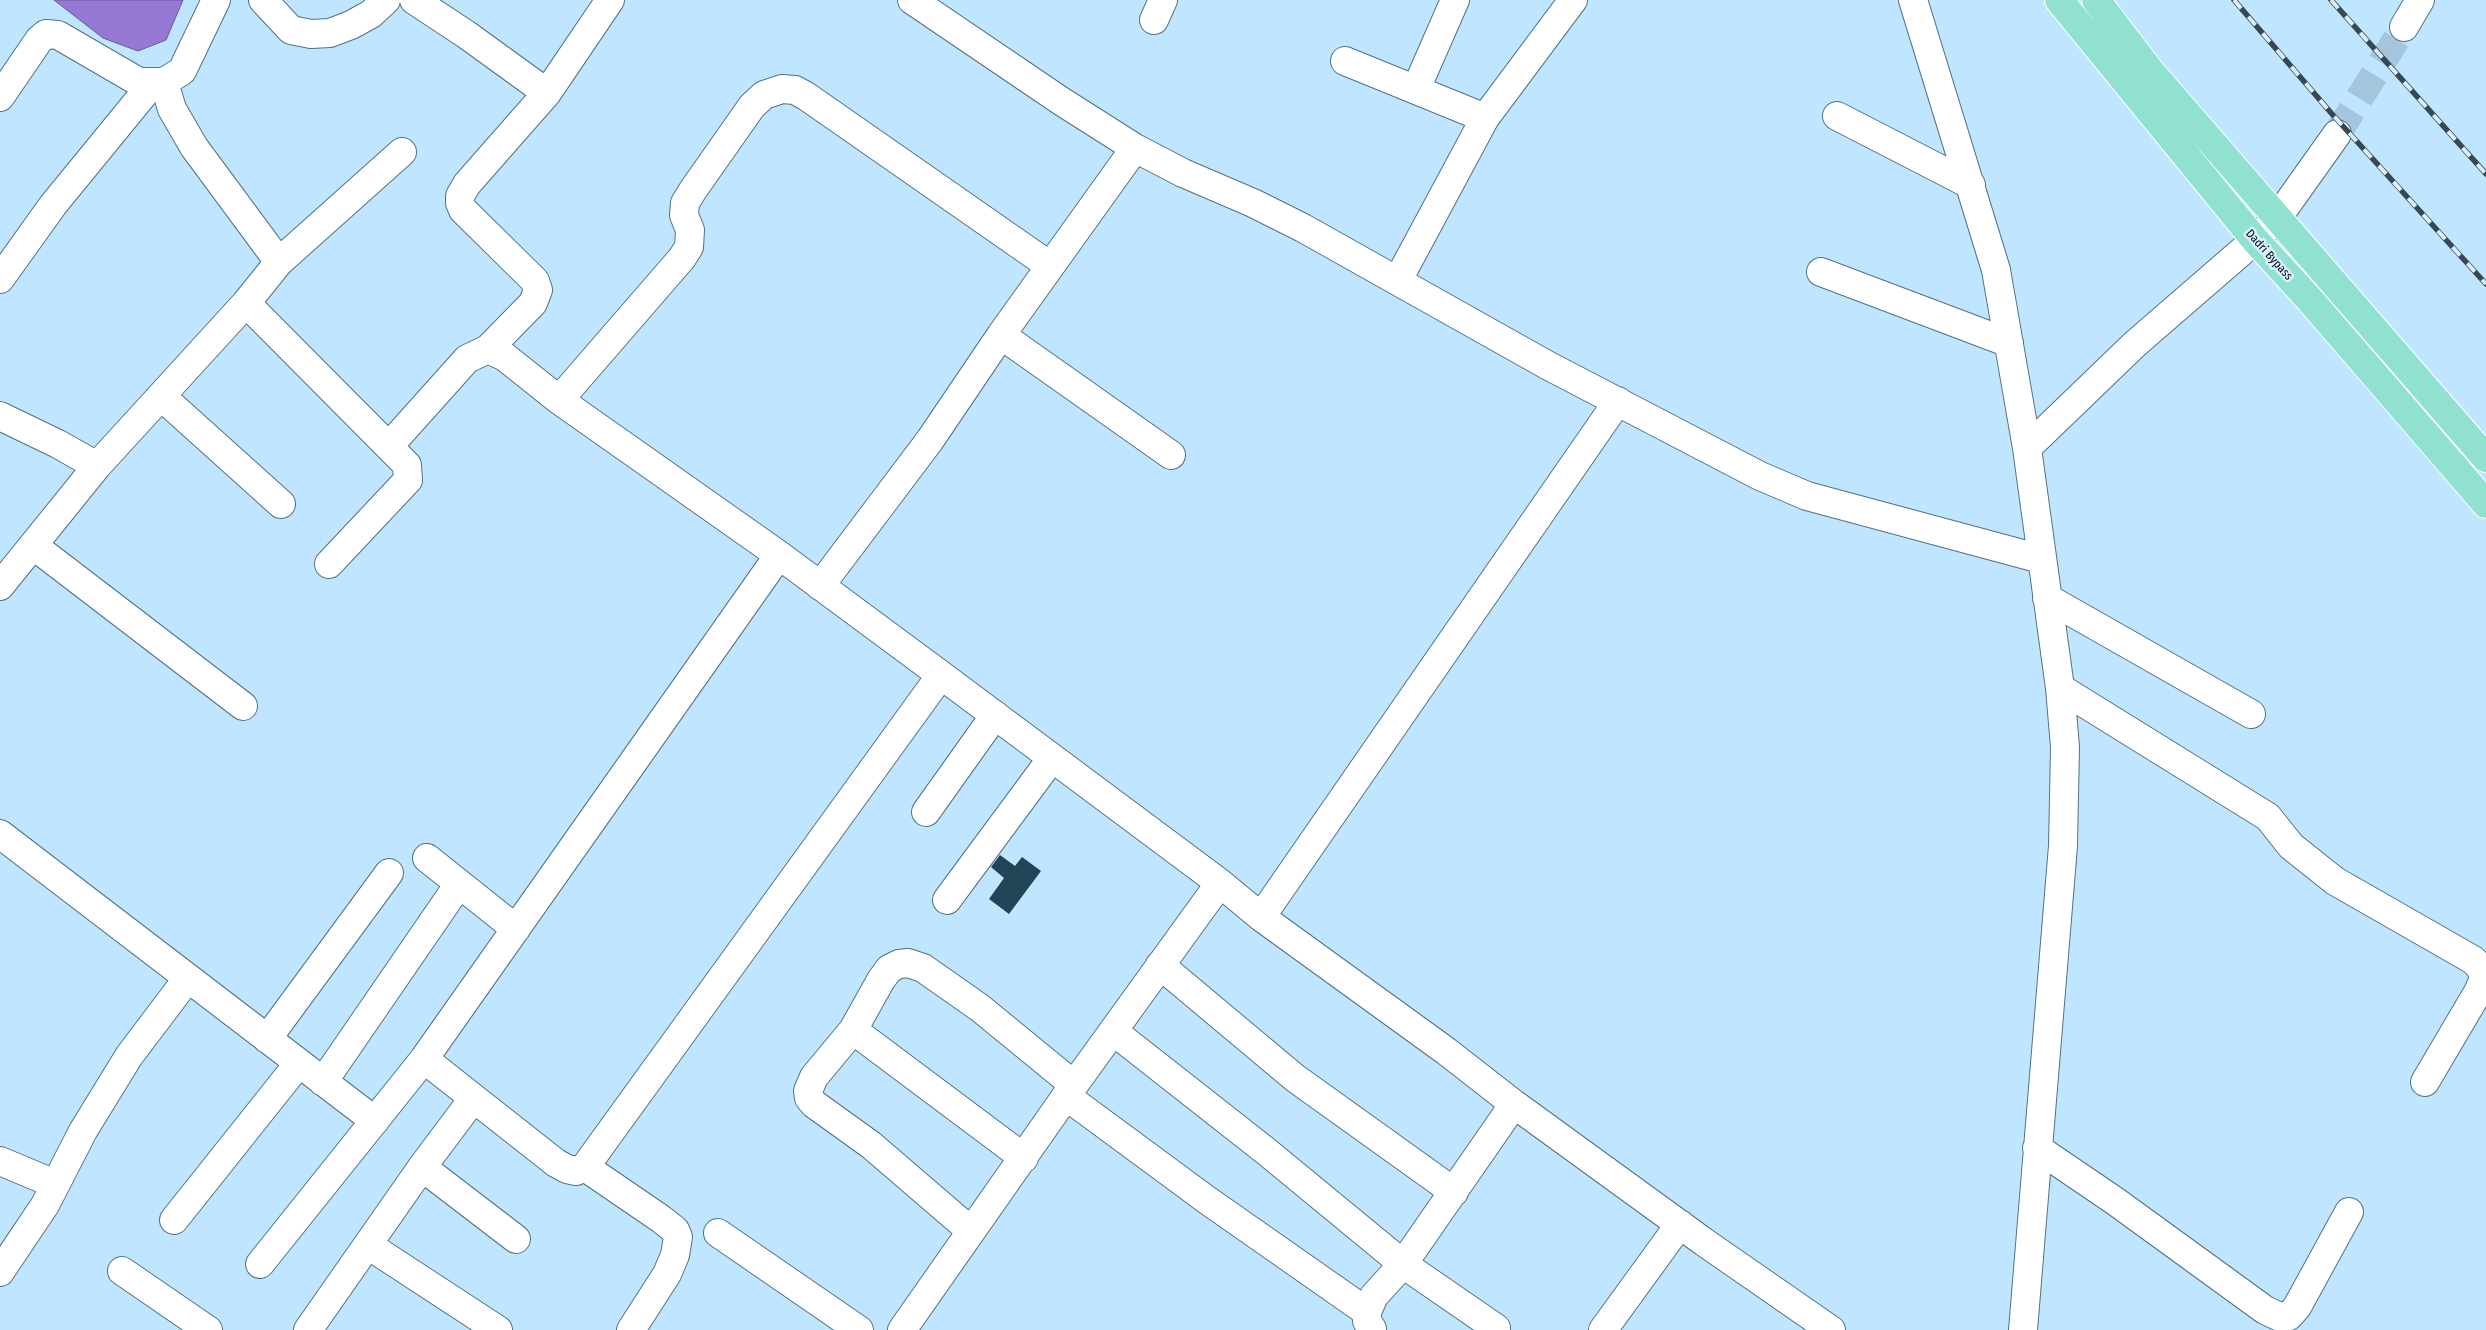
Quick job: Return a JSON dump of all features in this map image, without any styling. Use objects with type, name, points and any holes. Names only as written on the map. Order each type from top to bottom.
[{"type":"main road","name":"Dadri Bypass","points":[[2059,0],[2255,240],[2316,307],[2486,504]]},
{"type":"main road","points":[[2096,0],[2150,71],[2486,458]]},
{"type":"street","points":[[0,279],[53,205],[158,83],[182,71],[216,0]]},
{"type":"street","points":[[263,0],[291,30],[311,34],[330,33],[351,25],[371,14],[386,0]]},
{"type":"street","points":[[414,0],[467,34],[547,92]]},
{"type":"street","points":[[389,446],[467,359],[488,349],[533,303],[538,290],[535,281],[463,210],[460,196],[467,184],[547,92],[610,0]]},
{"type":"street","points":[[912,0],[1061,101],[1135,148],[1184,173],[1270,211],[1398,280],[1547,365],[1784,488],[1898,522],[2040,560]]},
{"type":"street","points":[[1416,89],[1455,0]]},
{"type":"street","points":[[1398,280],[1485,118],[1573,0]]},
{"type":"street","points":[[1913,0],[1996,270],[2027,448],[2040,560],[2060,688],[2065,747],[2066,800],[2023,1330]]},
{"type":"street","points":[[2404,27],[2420,0]]},
{"type":"street","points":[[0,97],[39,40],[46,34],[58,35],[139,82],[158,83]]},
{"type":"street","points":[[1345,61],[1485,118]]},
{"type":"street","points":[[158,83],[194,147],[279,262]]},
{"type":"street","points":[[559,400],[682,258],[689,247],[690,230],[684,215],[685,203],[692,190],[752,106],[764,95],[782,89],[795,90],[806,96],[1050,266]]},
{"type":"street","points":[[1837,116],[1970,185]]},
{"type":"street","points":[[2027,448],[2135,344],[2255,240],[2278,217],[2337,134]]},
{"type":"street","points":[[820,586],[930,440],[1001,335],[1135,148]]},
{"type":"street","points":[[0,586],[97,466],[246,303],[279,262],[402,152]]},
{"type":"street","points":[[1821,272],[2009,343]]},
{"type":"street","points":[[246,303],[407,464],[408,480],[329,564]]},
{"type":"street","points":[[1001,335],[1171,455]]},
{"type":"street","points":[[488,349],[505,357],[559,400],[779,555],[995,715],[1261,917],[1446,1050],[1514,1104],[1831,1330]]},
{"type":"street","points":[[161,396],[281,504]]},
{"type":"street","points":[[1261,917],[1618,401]]},
{"type":"street","points":[[0,416],[58,444],[97,466]]},
{"type":"street","points":[[34,546],[243,706]]},
{"type":"street","points":[[260,1264],[424,1059],[779,555]]},
{"type":"street","points":[[2047,598],[2251,714]]},
{"type":"street","points":[[424,1059],[473,1100],[567,1169],[576,1171],[585,1167],[941,675]]},
{"type":"street","points":[[2060,688],[2268,817],[2290,846],[2335,882],[2473,960],[2479,966],[2483,973],[2478,992],[2424,1082]]},
{"type":"street","points":[[926,812],[995,715]]},
{"type":"street","points":[[947,900],[1052,758]]},
{"type":"street","points":[[0,834],[375,1121]]},
{"type":"street","points":[[427,858],[516,929]]},
{"type":"street","points":[[267,1039],[389,873]]},
{"type":"street","points":[[323,1082],[459,884]]},
{"type":"street","points":[[902,1330],[1112,1030],[1220,884]]},
{"type":"street","points":[[971,1231],[871,1145],[814,1104],[809,1098],[808,1091],[814,1077],[853,1030],[889,969],[900,964],[908,963],[923,968],[980,1008],[1070,1090],[1207,1200],[1370,1321],[1374,1296],[1403,1264],[1514,1104]]},
{"type":"street","points":[[1160,965],[1295,1078],[1454,1192]]},
{"type":"street","points":[[0,1272],[45,1204],[83,1131],[129,1056],[188,978]]},
{"type":"street","points":[[853,1030],[1024,1158]]},
{"type":"street","points":[[1112,1030],[1267,1152],[1403,1264],[1496,1328]]},
{"type":"street","points":[[174,1220],[299,1063]]},
{"type":"street","points":[[315,1328],[368,1245],[422,1167],[473,1100]]},
{"type":"street","points":[[2037,1148],[2115,1201],[2265,1310],[2282,1318],[2289,1316],[2297,1307],[2349,1212]]},
{"type":"street","points":[[0,1161],[55,1184]]},
{"type":"street","points":[[422,1167],[516,1239]]},
{"type":"street","points":[[585,1167],[661,1219],[675,1230],[678,1236],[675,1255],[667,1274],[631,1330]]},
{"type":"street","points":[[1603,1330],[1680,1224]]},
{"type":"street","points":[[718,1233],[859,1330]]},
{"type":"street","points":[[368,1245],[498,1330]]},
{"type":"street","points":[[122,1271],[208,1330]]},
{"type":"shaded area","points":[[54,0],[183,0],[166,40],[138,51],[103,38]]},
{"type":"building","points":[[1000,855],[1015,866],[1022,857],[1041,871],[1009,914],[989,899],[1004,878],[991,867]]},
{"type":"tunnel","points":[[2337,134],[2404,27]]},
{"type":"railway","points":[[2234,0],[2332,114],[2486,284]]},
{"type":"railway","points":[[2331,0],[2486,174]]}]
